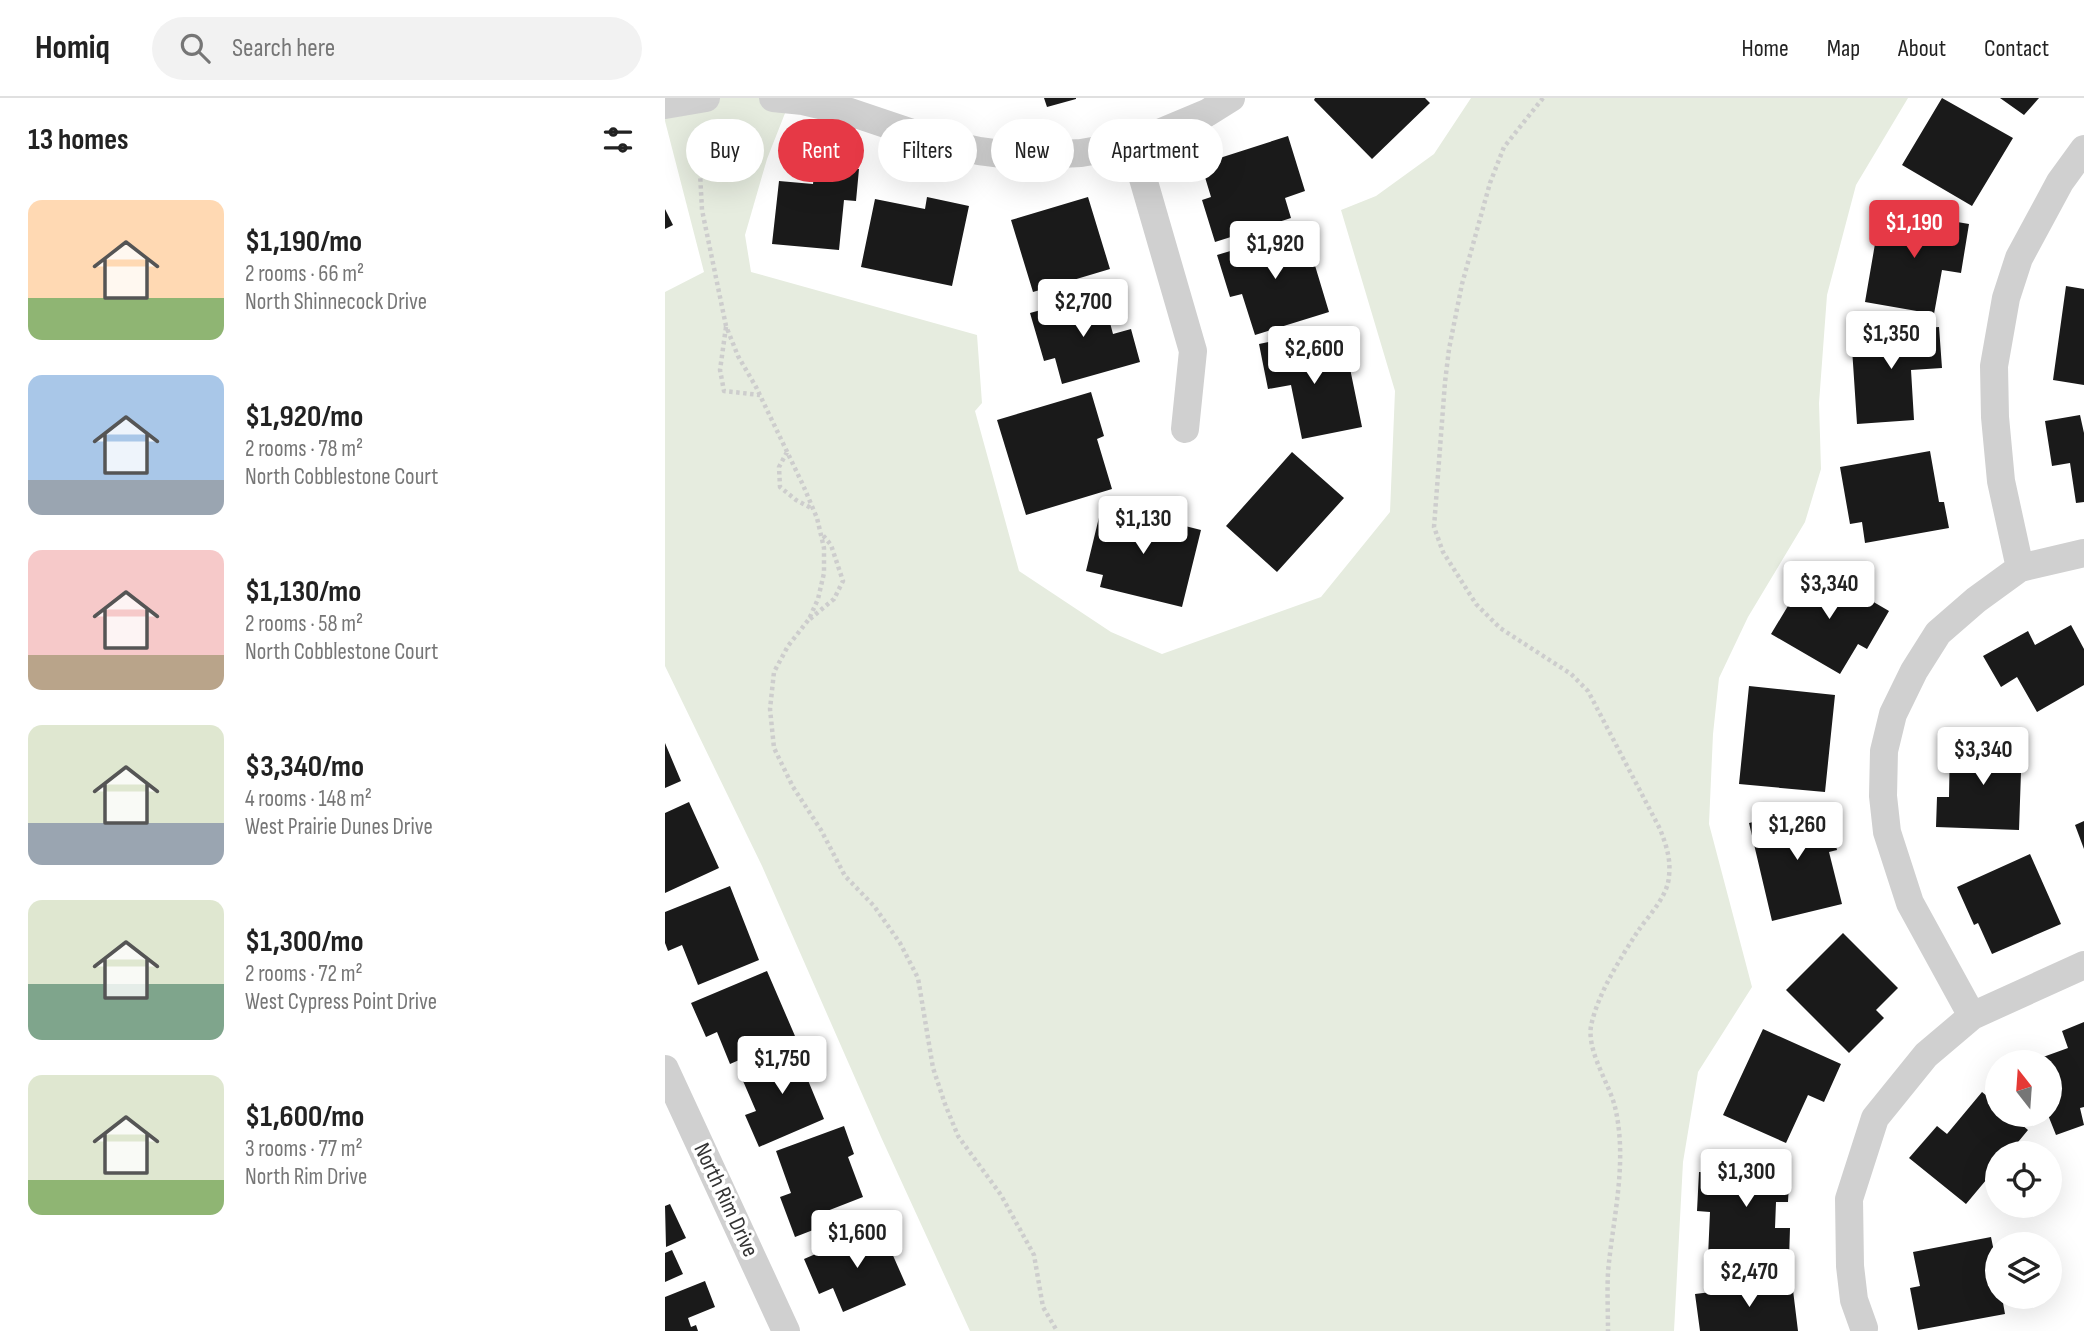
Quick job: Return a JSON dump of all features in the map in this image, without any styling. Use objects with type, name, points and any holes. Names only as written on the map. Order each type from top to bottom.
[{"type":"street","points":[[773,98],[803,100],[850,112],[942,143],[979,151],[1018,156],[1088,152]]},
{"type":"street","points":[[1193,119],[1231,98]]},
{"type":"street","points":[[665,105],[714,108]]},
{"type":"street","points":[[2020,568],[2001,481],[1995,417],[1994,366],[2006,298],[2019,258],[2060,182],[2084,149]]},
{"type":"street","points":[[1144,182],[1193,351],[1185,429]]},
{"type":"street","points":[[1972,1016],[1921,925],[1899,873],[1887,832],[1883,796],[1884,751],[1893,714],[1914,671],[1938,633],[1976,600],[2020,568],[2084,552]]},
{"type":"street","points":[[1865,1330],[1854,1300],[1850,1266],[1849,1199],[1875,1118],[1926,1055],[1972,1016],[2084,965]]},
{"type":"street","name":"North Rim Drive","points":[[665,1069],[786,1331]]},
{"type":"path","points":[[1543,98],[1504,147],[1490,183],[1462,284],[1447,360],[1434,527],[1443,552],[1476,604],[1500,628],[1571,674],[1588,691],[1669,851],[1669,878],[1657,906],[1638,932],[1600,997],[1591,1029],[1596,1060],[1607,1082],[1619,1135],[1619,1199],[1608,1274],[1608,1331]]},
{"type":"path","points":[[714,108],[721,127],[700,173],[702,210],[726,326],[738,356],[787,451],[821,533],[824,573],[818,599],[809,619]]},
{"type":"path","points":[[726,326],[720,370],[724,391],[760,395]]},
{"type":"path","points":[[787,451],[779,467],[780,487],[813,509]]},
{"type":"path","points":[[821,533],[831,545],[843,581],[834,599],[809,619],[787,646],[774,672],[770,709],[774,748],[793,787],[821,830],[845,876],[874,906],[900,943],[918,978],[933,1068],[945,1104],[958,1136],[1001,1195],[1034,1255],[1043,1307],[1057,1331]]},
{"type":"shaded area","points":[[665,98],[791,98],[783,119],[778,119],[778,131],[764,169],[764,119],[686,119],[686,182],[760,182],[745,235],[751,272],[977,335],[982,403],[975,411],[1019,571],[1111,632],[1162,654],[1321,597],[1390,512],[1395,391],[1341,210],[1376,196],[1434,154],[1471,98],[1908,98],[1856,185],[1827,295],[1819,403],[1821,469],[1805,522],[1748,617],[1719,678],[1713,734],[1709,824],[1752,987],[1698,1072],[1683,1162],[1674,1331],[970,1331],[762,866],[665,666],[665,292],[704,272],[665,121]]},
{"type":"building","points":[[1044,98],[1076,98],[1076,99],[1047,107]]},
{"type":"building","points":[[1315,98],[1425,98],[1430,103],[1372,159]]},
{"type":"building","points":[[1942,98],[2013,138],[1972,206],[1902,165]]},
{"type":"building","points":[[2000,98],[2039,98],[2024,115]]},
{"type":"building","points":[[1288,136],[1305,191],[1285,198],[1291,218],[1215,242],[1202,200],[1211,197],[1206,182],[1223,182],[1223,157]]},
{"type":"building","points":[[779,182],[858,182],[856,201],[844,200],[839,250],[772,244]]},
{"type":"building","points":[[927,197],[969,206],[952,286],[861,267],[875,199],[925,209]]},
{"type":"building","points":[[1088,197],[1110,269],[1033,292],[1011,220]]},
{"type":"building","points":[[665,209],[673,225],[665,229]]},
{"type":"building","points":[[1881,209],[1969,224],[1961,273],[1942,270],[1934,314],[1865,302]]},
{"type":"building","points":[[1304,229],[1329,312],[1255,335],[1242,294],[1230,297],[1217,255]]},
{"type":"building","points":[[2066,286],[2084,289],[2084,385],[2053,380]]},
{"type":"building","points":[[1102,293],[1113,334],[1131,329],[1140,362],[1062,384],[1055,358],[1044,361],[1030,313]]},
{"type":"building","points":[[1939,327],[1942,368],[1911,370],[1914,420],[1857,424],[1851,333]]},
{"type":"building","points":[[1293,337],[1297,354],[1345,344],[1362,427],[1302,439],[1291,385],[1268,389],[1259,344]]},
{"type":"building","points":[[1091,392],[1104,436],[1097,439],[1112,489],[1026,515],[997,420]]},
{"type":"building","points":[[2080,415],[2084,433],[2084,502],[2076,503],[2070,463],[2052,466],[2045,421]]},
{"type":"building","points":[[1930,451],[1939,502],[1944,502],[1949,528],[1865,543],[1862,522],[1850,524],[1840,467]]},
{"type":"building","points":[[1292,452],[1344,498],[1277,572],[1226,526]]},
{"type":"building","points":[[1102,505],[1201,530],[1182,607],[1100,587],[1103,575],[1086,571]]},
{"type":"building","points":[[1812,566],[1889,611],[1867,649],[1858,644],[1840,674],[1771,634]]},
{"type":"building","points":[[2071,625],[2084,649],[2084,685],[2037,712],[2017,677],[2001,687],[1983,656],[2028,631],[2035,645]]},
{"type":"building","points":[[1749,686],[1835,695],[1825,792],[1739,784]]},
{"type":"building","points":[[1950,741],[2022,743],[2019,830],[1936,827],[1937,797],[1949,797]]},
{"type":"building","points":[[665,743],[681,781],[665,788]]},
{"type":"building","points":[[689,802],[719,868],[665,893],[665,813]]},
{"type":"building","points":[[1826,805],[1837,850],[1829,852],[1842,904],[1772,921],[1749,823]]},
{"type":"building","points":[[2084,821],[2084,849],[2075,825]]},
{"type":"building","points":[[2030,854],[2061,924],[1992,954],[1978,923],[1974,925],[1957,887]]},
{"type":"building","points":[[730,886],[759,960],[698,985],[682,945],[668,951],[665,943],[665,912]]},
{"type":"building","points":[[1843,933],[1898,988],[1876,1010],[1884,1018],[1849,1053],[1786,990]]},
{"type":"building","points":[[767,971],[795,1036],[730,1064],[717,1032],[706,1037],[691,1003]]},
{"type":"building","points":[[2084,1022],[2084,1107],[2080,1108],[2084,1125],[2056,1135],[2053,1127],[2062,1127],[2062,1050],[2068,1048],[2062,1031]]},
{"type":"building","points":[[1763,1029],[1841,1064],[1824,1102],[1808,1095],[1786,1143],[1723,1115]]},
{"type":"building","points":[[808,1045],[818,1068],[805,1073],[824,1119],[759,1147],[745,1115],[756,1111],[740,1074]]},
{"type":"building","points":[[1982,1092],[1985,1094],[1985,1127],[2024,1127],[2028,1130],[2019,1141],[1985,1141],[1985,1181],[1966,1204],[1909,1158],[1937,1126],[1947,1134]]},
{"type":"building","points":[[844,1126],[854,1154],[848,1157],[863,1197],[822,1213],[826,1225],[795,1237],[780,1197],[791,1193],[776,1151]]},
{"type":"building","points":[[1717,1159],[1790,1162],[1788,1202],[1776,1202],[1775,1228],[1790,1228],[1789,1260],[1708,1257],[1710,1212],[1697,1211],[1699,1172],[1716,1173]]},
{"type":"building","points":[[670,1204],[686,1238],[666,1247],[665,1206]]},
{"type":"building","points":[[880,1226],[906,1285],[843,1312],[833,1288],[819,1294],[804,1259]]},
{"type":"building","points":[[1985,1238],[1985,1309],[2004,1309],[2005,1314],[1918,1330],[1910,1288],[1920,1286],[1913,1252]]},
{"type":"building","points":[[672,1250],[683,1274],[665,1282],[665,1253]]},
{"type":"building","points":[[705,1281],[715,1307],[688,1318],[691,1327],[696,1325],[698,1331],[665,1331],[665,1297]]},
{"type":"building","points":[[1792,1282],[1798,1331],[1700,1331],[1695,1294]]}]
